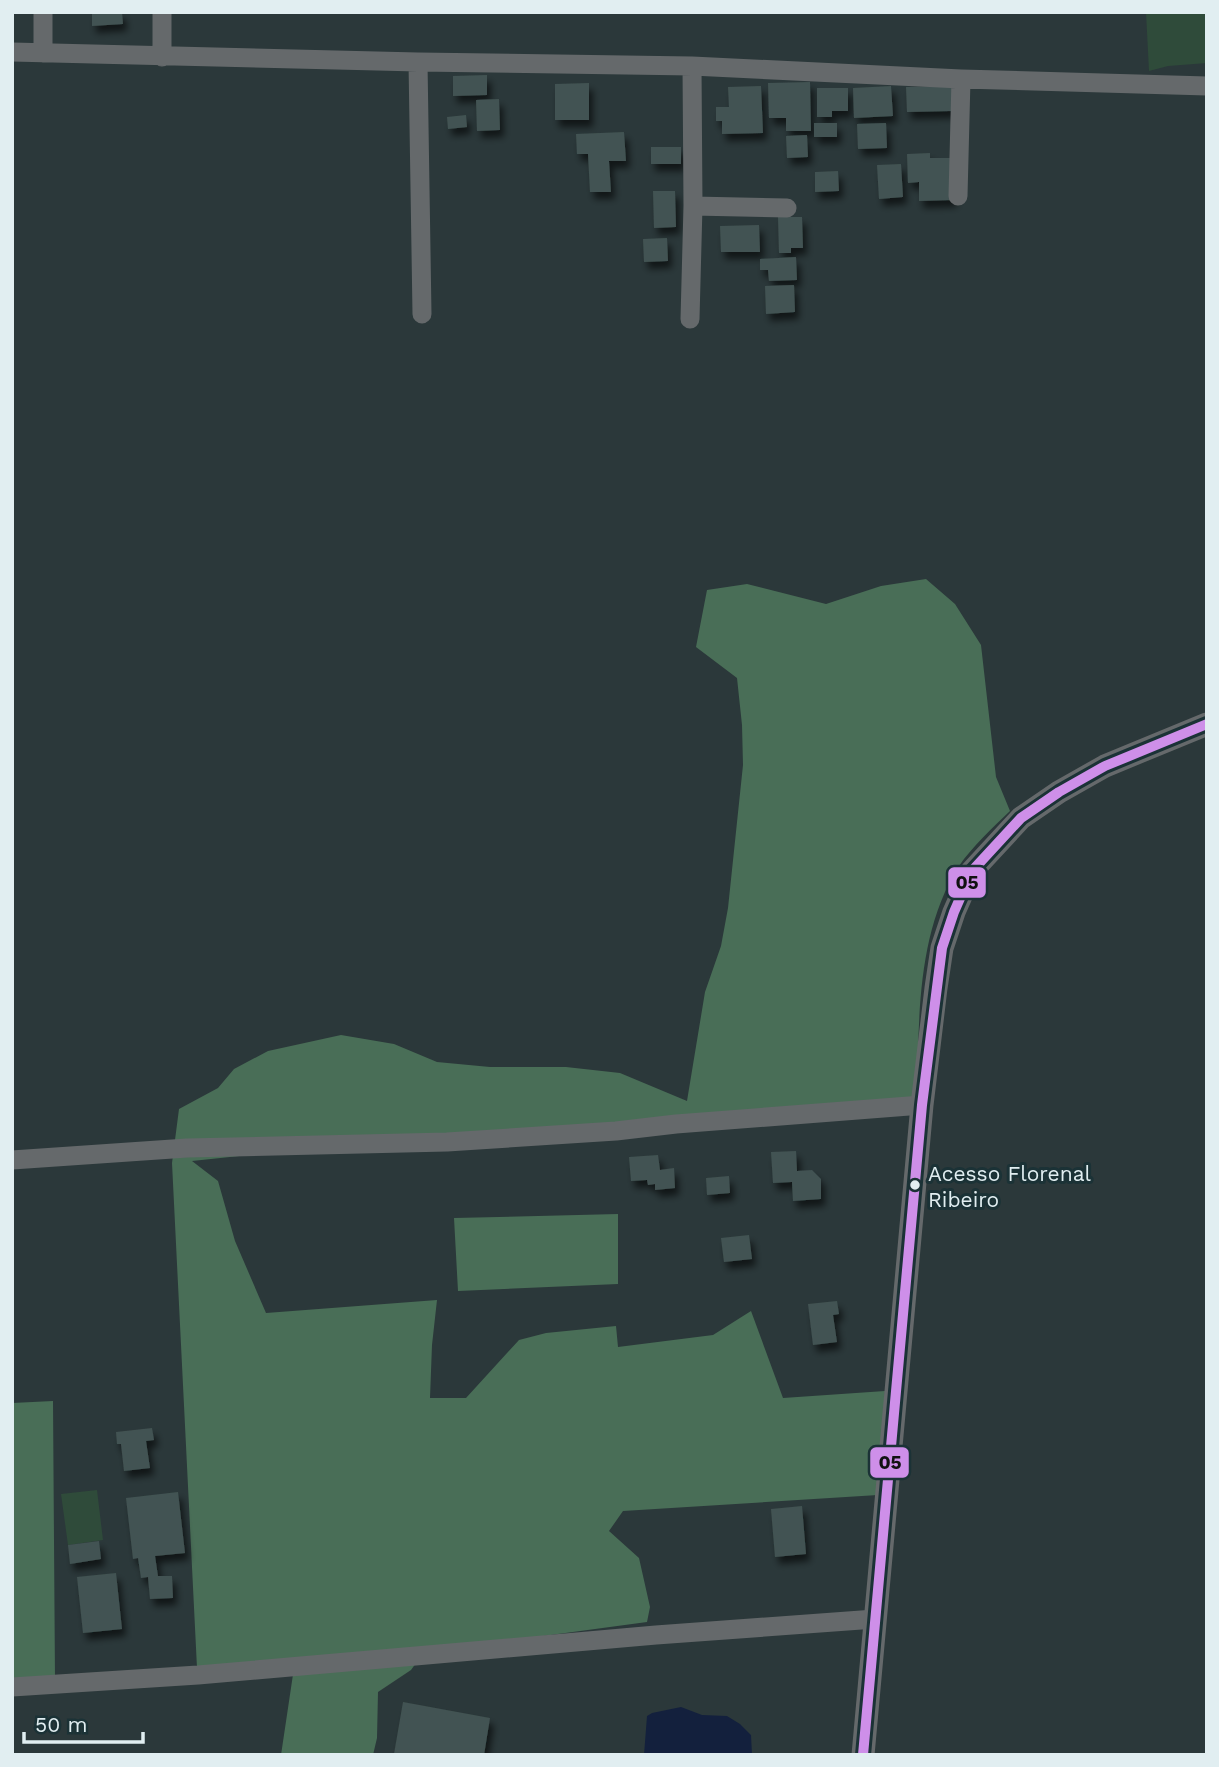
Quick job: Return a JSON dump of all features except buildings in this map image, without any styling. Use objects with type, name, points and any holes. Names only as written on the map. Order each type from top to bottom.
[{"type":"street","points":[[43,12],[43,53]]},
{"type":"street","points":[[162,12],[162,57]]},
{"type":"street","points":[[12,52],[692,66],[961,79],[1207,86]]},
{"type":"street","points":[[418,62],[422,314]]},
{"type":"street","points":[[690,319],[693,206],[692,66]]},
{"type":"street","points":[[958,196],[961,79]]},
{"type":"street","points":[[693,206],[787,208]]},
{"type":"street","points":[[863,1755],[922,1105],[942,948],[954,912],[972,871],[1021,818],[1059,792],[1105,766],[1207,724]]},
{"type":"street","points":[[12,1160],[187,1148],[447,1142],[616,1131],[922,1105]]},
{"type":"street","points":[[12,1687],[198,1675],[656,1635],[875,1619]]},
{"type":"green space","points":[[1146,12],[1207,12],[1207,63],[1168,66],[1149,71]]},
{"type":"green space","points":[[926,579],[955,604],[981,645],[996,777],[1010,811],[976,844],[959,866],[944,893],[934,922],[922,983],[916,1107],[451,1134],[192,1161],[218,1181],[235,1241],[266,1313],[437,1300],[430,1398],[466,1398],[519,1340],[546,1333],[616,1326],[618,1347],[713,1335],[751,1311],[783,1398],[885,1391],[878,1495],[623,1511],[609,1531],[639,1558],[650,1607],[647,1622],[424,1652],[411,1670],[378,1692],[377,1738],[373,1755],[281,1755],[295,1661],[197,1668],[172,1163],[179,1109],[218,1088],[234,1069],[268,1051],[341,1035],[394,1044],[437,1062],[490,1067],[566,1067],[620,1073],[687,1101],[705,992],[721,946],[728,908],[743,765],[737,678],[696,647],[707,590],[747,584],[826,604],[881,586]]},
{"type":"green space","points":[[618,1214],[618,1284],[458,1291],[454,1218]]},
{"type":"green space","points":[[53,1401],[55,1679],[12,1682],[12,1403]]},
{"type":"green space","points":[[97,1490],[103,1540],[68,1545],[61,1494]]},
{"type":"water","points":[[681,1707],[702,1715],[727,1716],[740,1724],[751,1735],[752,1755],[644,1755],[647,1716]]},
{"type":"transit line","name":"05","points":[[863,1755],[922,1105],[942,948],[954,912],[972,871],[1021,818],[1059,792],[1105,766],[1207,724]]},
{"type":"place","name":"Acesso Florenal Ribeiro","points":[[915,1185]]}]
